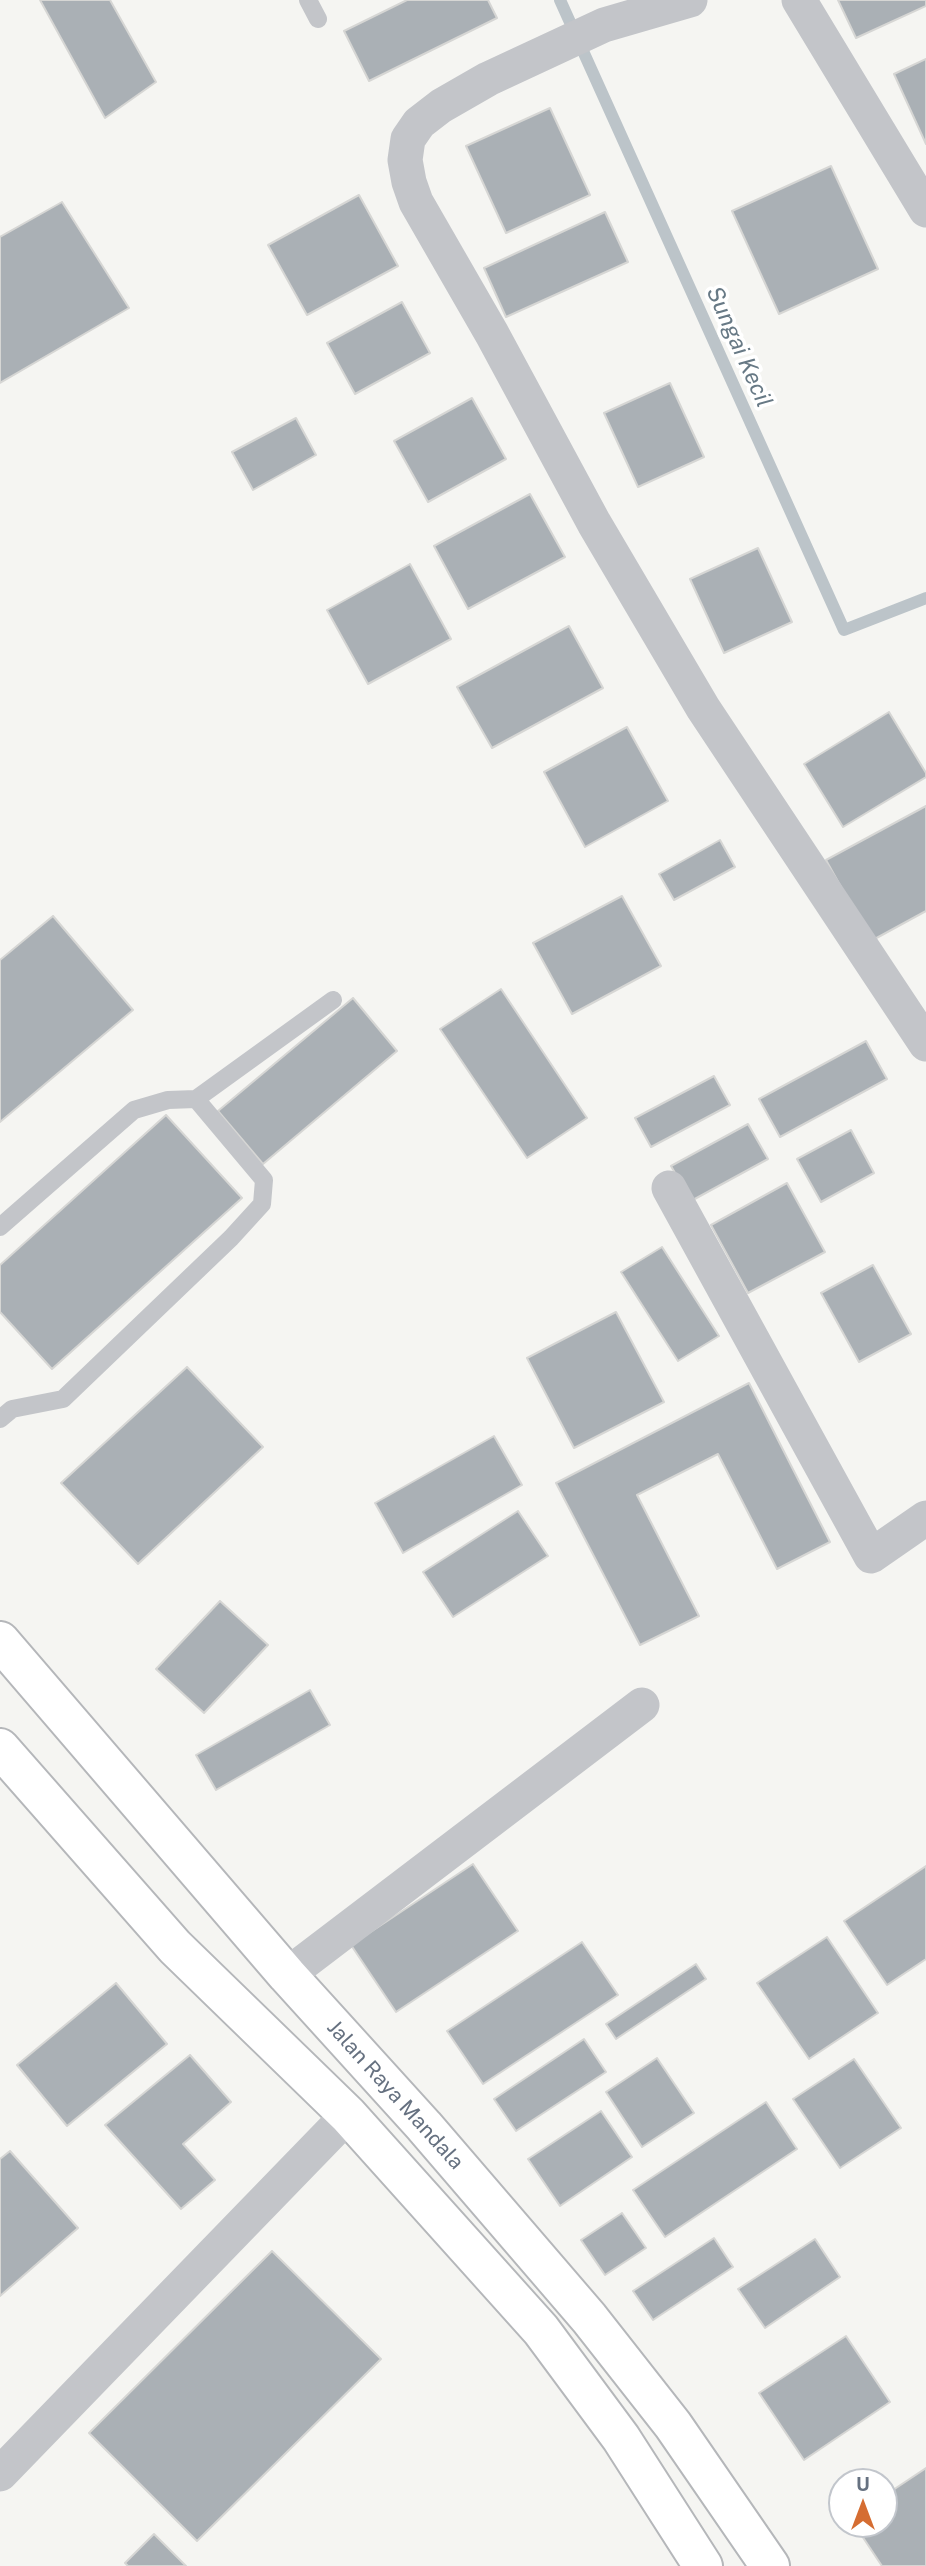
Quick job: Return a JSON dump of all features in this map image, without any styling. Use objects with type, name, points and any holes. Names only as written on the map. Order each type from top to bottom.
[{"type":"highway","name":"Jalan Raya Mandala","points":[[0,1641],[287,1975],[424,2126],[589,2318],[673,2425],[770,2566]]},
{"type":"highway","points":[[0,1748],[176,1947],[348,2115],[541,2330],[621,2438],[703,2566]]},
{"type":"street","points":[[690,0],[610,15],[441,106],[419,123],[408,139],[405,160],[409,182],[416,202],[492,334],[594,523],[703,708],[926,1044]]},
{"type":"street","points":[[799,0],[926,210]]},
{"type":"street","points":[[669,1188],[871,1556],[926,1518]]},
{"type":"street","points":[[287,1975],[642,1705]]},
{"type":"street","points":[[0,2474],[348,2115]]},
{"type":"lane","points":[[308,0],[318,19]]},
{"type":"lane","points":[[0,1227],[134,1110],[168,1100],[196,1100],[334,1000]]},
{"type":"lane","points":[[0,1419],[12,1409],[63,1399],[231,1238],[262,1204],[264,1180],[196,1100]]},
{"type":"building","points":[[40,0],[110,0],[156,82],[105,118]]},
{"type":"building","points":[[407,0],[488,0],[497,18],[369,81],[344,31]]},
{"type":"building","points":[[838,0],[926,0],[926,6],[856,38]]},
{"type":"building","points":[[926,59],[926,144],[894,74]]},
{"type":"building","points":[[550,108],[590,195],[506,233],[466,146]]},
{"type":"building","points":[[831,166],[878,269],[779,314],[732,211]]},
{"type":"building","points":[[359,195],[398,266],[307,315],[268,245]]},
{"type":"building","points":[[62,202],[129,308],[0,383],[0,237]]},
{"type":"building","points":[[605,212],[628,262],[506,317],[484,268]]},
{"type":"building","points":[[402,302],[430,353],[355,394],[327,343]]},
{"type":"building","points":[[670,383],[704,457],[638,487],[604,413]]},
{"type":"building","points":[[472,398],[506,459],[428,502],[394,441]]},
{"type":"building","points":[[296,418],[316,455],[253,490],[232,452]]},
{"type":"building","points":[[530,494],[565,557],[468,609],[434,546]]},
{"type":"building","points":[[758,548],[792,622],[724,653],[690,579]]},
{"type":"building","points":[[410,564],[451,639],[368,684],[327,610]]},
{"type":"building","points":[[569,626],[603,688],[492,748],[457,687]]},
{"type":"building","points":[[889,712],[926,777],[843,827],[804,764]]},
{"type":"building","points":[[627,727],[668,801],[585,847],[544,772]]},
{"type":"building","points":[[926,806],[926,911],[871,941],[826,860]]},
{"type":"building","points":[[720,840],[735,867],[674,900],[659,874]]},
{"type":"building","points":[[622,896],[661,966],[572,1014],[533,943]]},
{"type":"building","points":[[53,916],[133,1010],[0,1122],[0,960]]},
{"type":"building","points":[[501,989],[587,1118],[527,1158],[440,1029]]},
{"type":"building","points":[[353,998],[397,1051],[263,1164],[218,1111]]},
{"type":"building","points":[[866,1041],[887,1079],[780,1137],[759,1099]]},
{"type":"building","points":[[714,1076],[730,1105],[651,1147],[635,1118]]},
{"type":"building","points":[[166,1115],[242,1198],[52,1369],[0,1312],[0,1265]]},
{"type":"building","points":[[748,1124],[768,1159],[691,1201],[671,1166]]},
{"type":"building","points":[[851,1130],[874,1173],[821,1202],[797,1159]]},
{"type":"building","points":[[787,1183],[825,1252],[748,1293],[711,1225]]},
{"type":"building","points":[[662,1247],[719,1336],[678,1361],[621,1272]]},
{"type":"building","points":[[873,1265],[911,1334],[859,1362],[821,1293]]},
{"type":"building","points":[[616,1312],[664,1402],[574,1448],[527,1358]]},
{"type":"building","points":[[187,1367],[263,1447],[138,1564],[61,1483]]},
{"type":"building","points":[[749,1383],[830,1542],[777,1569],[718,1454],[637,1495],[699,1616],[640,1645],[556,1483]]},
{"type":"building","points":[[494,1436],[522,1485],[403,1553],[375,1503]]},
{"type":"building","points":[[518,1511],[548,1556],[453,1617],[423,1572]]},
{"type":"building","points":[[220,1601],[268,1645],[204,1713],[156,1669]]},
{"type":"building","points":[[310,1690],[330,1725],[216,1790],[196,1755]]},
{"type":"building","points":[[473,1864],[518,1931],[396,2012],[351,1945]]},
{"type":"building","points":[[926,1866],[926,1959],[887,1985],[844,1921]]},
{"type":"building","points":[[827,1937],[878,2013],[809,2059],[757,1983]]},
{"type":"building","points":[[582,1942],[618,1995],[483,2084],[447,2031]]},
{"type":"building","points":[[696,1964],[706,1979],[616,2039],[606,2024]]},
{"type":"building","points":[[116,1983],[167,2044],[67,2126],[17,2065]]},
{"type":"building","points":[[584,2039],[606,2072],[516,2131],[494,2099]]},
{"type":"building","points":[[190,2055],[231,2102],[183,2144],[215,2180],[181,2209],[105,2125]]},
{"type":"building","points":[[657,2058],[694,2113],[642,2147],[606,2092]]},
{"type":"building","points":[[854,2059],[901,2128],[840,2168],[793,2099]]},
{"type":"building","points":[[766,2102],[797,2149],[665,2237],[633,2190]]},
{"type":"building","points":[[601,2111],[632,2157],[560,2206],[528,2159]]},
{"type":"building","points":[[10,2151],[78,2228],[0,2296],[0,2159]]},
{"type":"building","points":[[622,2213],[646,2248],[605,2275],[581,2240]]},
{"type":"building","points":[[714,2238],[733,2267],[653,2320],[633,2291]]},
{"type":"building","points":[[815,2239],[840,2277],[765,2328],[738,2289]]},
{"type":"building","points":[[272,2251],[381,2359],[197,2541],[89,2433]]},
{"type":"building","points":[[846,2336],[890,2402],[804,2460],[759,2393]]},
{"type":"building","points":[[926,2468],[926,2566],[882,2566],[863,2538],[898,2538],[898,2487]]},
{"type":"building","points":[[154,2534],[186,2566],[128,2566],[125,2563]]},
{"type":"waterway","name":"Sungai Kecil","points":[[560,0],[844,630],[926,598]]}]
